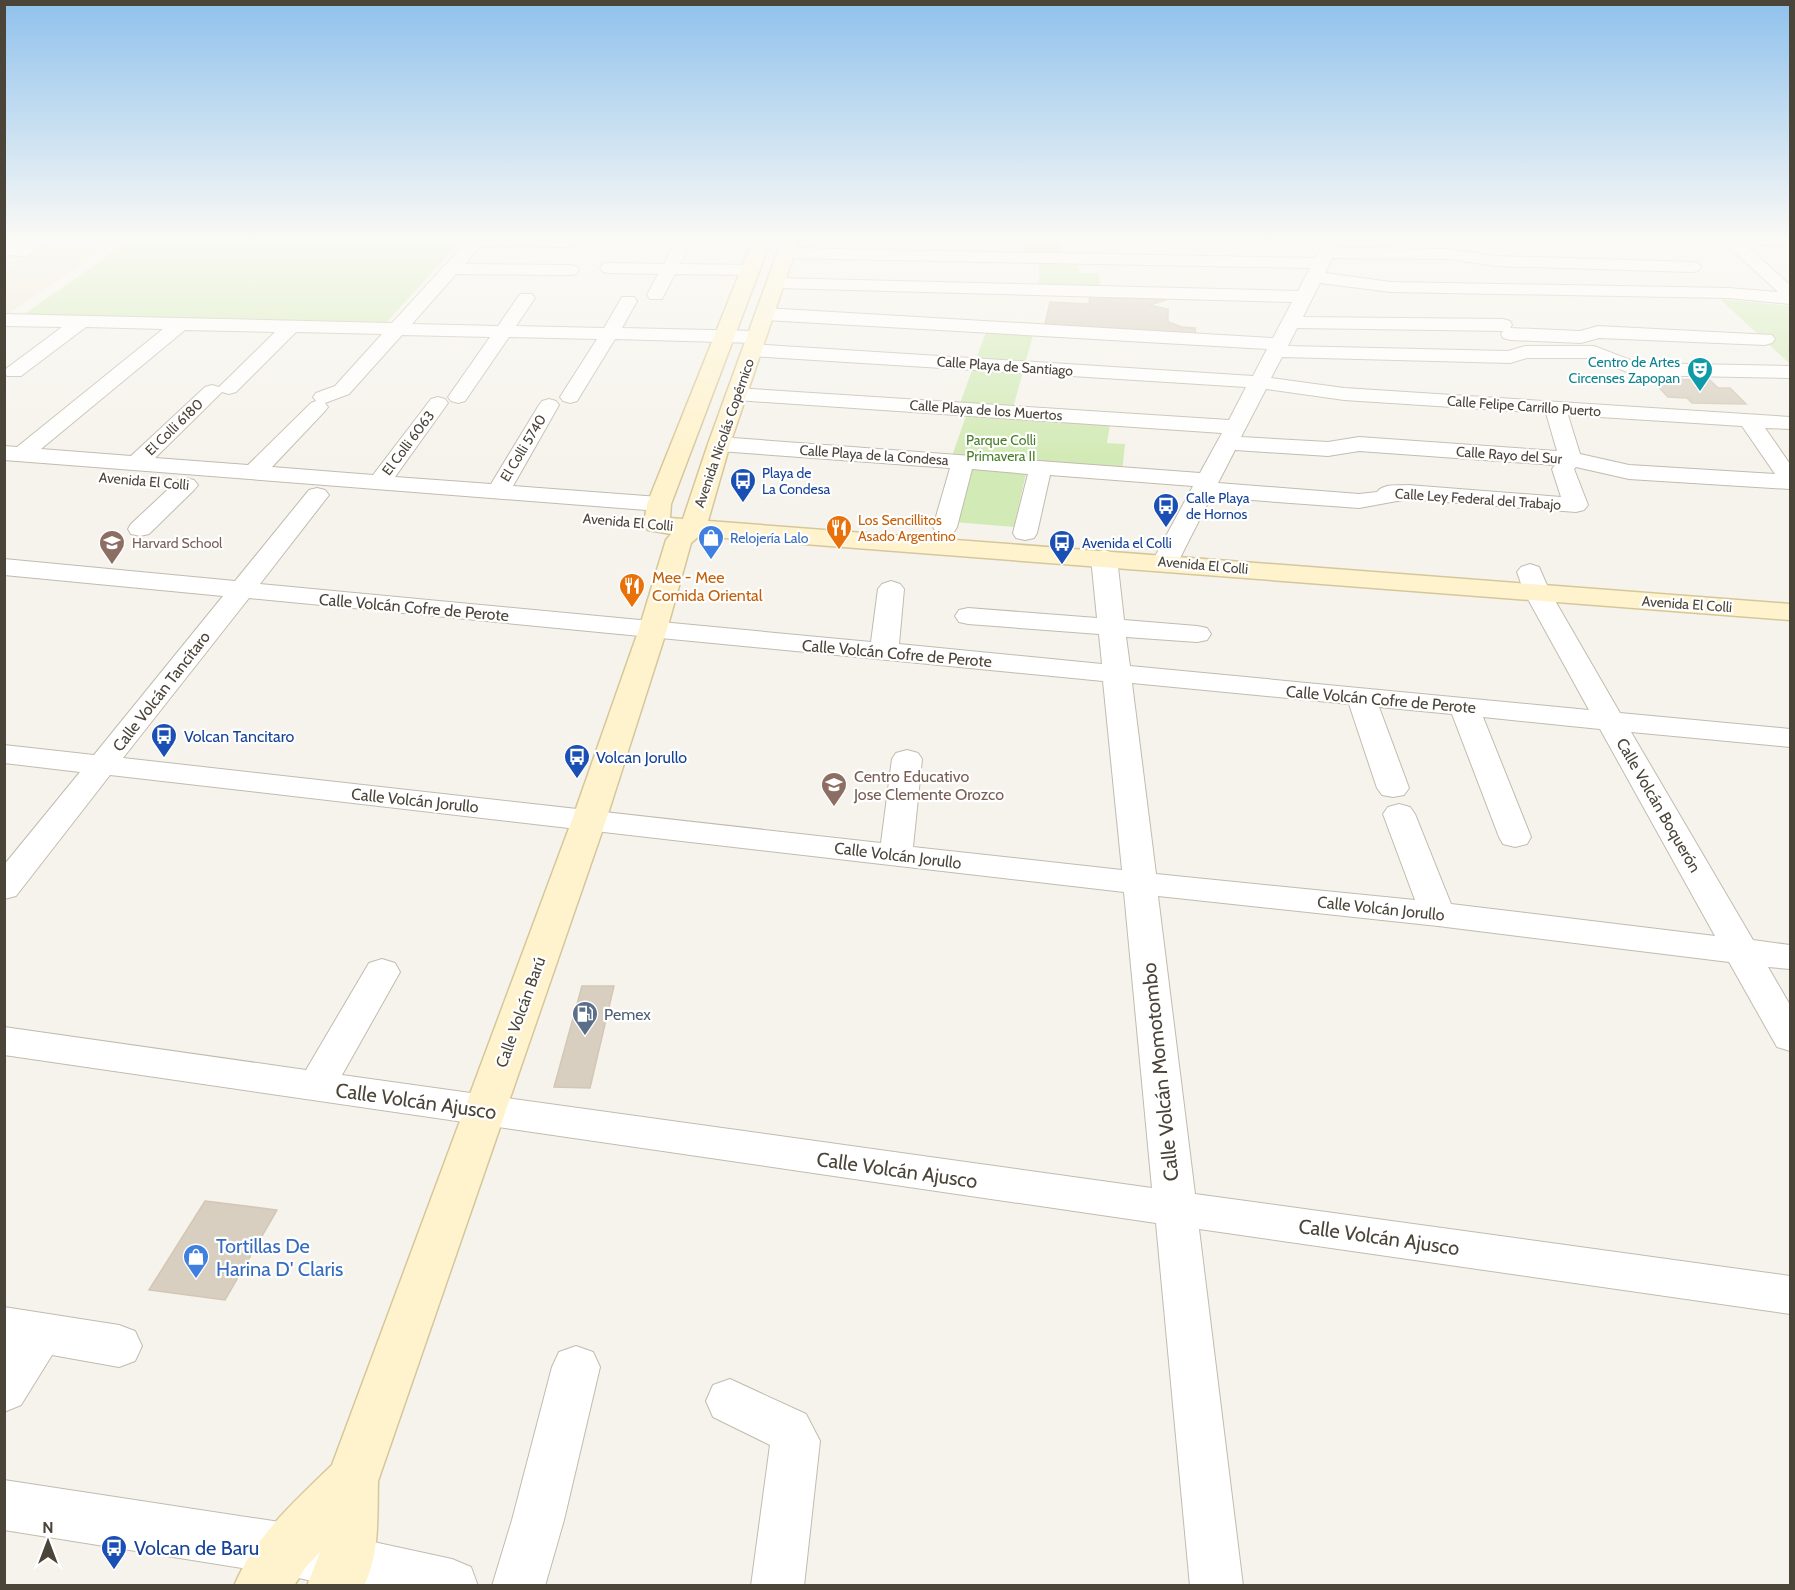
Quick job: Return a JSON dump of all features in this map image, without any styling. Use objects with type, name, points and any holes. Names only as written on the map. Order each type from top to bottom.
[{"type":"street","points":[[253,473],[321,402],[342,390],[412,311]]},
{"type":"street","name":"El Colli 6063","points":[[379,483],[503,331],[511,311]]},
{"type":"street","name":"El Colli 5740","points":[[498,492],[610,333],[622,311]]},
{"type":"street","points":[[677,521],[723,336],[733,311]]},
{"type":"street","points":[[874,321],[878,311]]},
{"type":"street","points":[[962,326],[969,311]]},
{"type":"street","points":[[1170,554],[1296,311]]},
{"type":"street","points":[[1493,311],[1525,352]]},
{"type":"street","points":[[765,314],[1277,347],[1510,357],[1525,352],[1594,352],[1635,369],[1791,372]]},
{"type":"street","name":"Avenida Nicolás Copérnico","points":[[677,521],[719,444],[765,314]]},
{"type":"street","name":"Calle Playa de Santiago","points":[[4,320],[723,336],[754,343],[968,363],[1259,382]]},
{"type":"street","points":[[14,372],[81,322]]},
{"type":"street","points":[[1290,322],[1506,329],[1581,337],[1586,339],[1594,352]]},
{"type":"street","points":[[10,459],[181,324]]},
{"type":"street","name":"El Colli 6180","points":[[136,464],[292,326]]},
{"type":"street","points":[[1017,412],[1022,367],[1022,329]]},
{"type":"street","points":[[1581,337],[1598,332],[1765,339]]},
{"type":"street","points":[[951,408],[968,363]]},
{"type":"street","points":[[1635,369],[1679,416]]},
{"type":"street","name":"Calle Felipe Carrillo Puerto","points":[[1259,382],[1344,394],[1791,423]]},
{"type":"street","name":"Calle Playa de los Muertos","points":[[736,394],[1017,412],[1231,435]]},
{"type":"street","points":[[1555,408],[1570,459]]},
{"type":"street","points":[[1749,420],[1790,478]]},
{"type":"street","name":"Calle Rayo del Sur","points":[[1231,435],[1328,449],[1359,444],[1570,459],[1629,472],[1790,478]]},
{"type":"street","name":"Calle Playa de la Condesa","points":[[719,444],[1041,467],[1206,484]]},
{"type":"street","name":"Avenida El Colli","points":[[10,459],[136,464],[498,492],[677,521],[945,527],[1025,533],[1170,554],[1534,582],[1791,592]]},
{"type":"street","name":"Avenida El Colli","points":[[10,459],[186,485],[677,521],[1104,558],[1170,554]]},
{"type":"street","name":"Calle Ley Federal del Trabajo","points":[[1206,484],[1359,501],[1384,498],[1388,493],[1408,492],[1576,505],[1563,469],[1570,459]]},
{"type":"street","points":[[945,527],[963,462]]},
{"type":"street","points":[[1025,533],[1041,467]]},
{"type":"street","points":[[140,529],[186,485]]},
{"type":"street","name":"Calle Volcán Tancítaro","points":[[4,888],[316,495]]},
{"type":"street","name":"Calle Volcán Barú","points":[[341,1574],[352,1481],[590,820],[653,630],[677,521]]},
{"type":"street","name":"Calle Volcán Momotombo","points":[[1104,558],[1217,1586]]},
{"type":"street","name":"Calle Volcán Cofre de Perote","points":[[4,567],[1791,738]]},
{"type":"street","name":"Avenida El Colli","points":[[1534,582],[1791,612]]},
{"type":"street","name":"Calle Volcán Boquerón","points":[[1534,582],[1791,1037]]},
{"type":"street","points":[[884,652],[891,589]]},
{"type":"street","points":[[968,616],[1197,634]]},
{"type":"street","points":[[1361,697],[1438,914]]},
{"type":"street","points":[[1464,707],[1515,837]]},
{"type":"street","name":"Calle Volcán Jorullo","points":[[4,754],[1139,883],[1438,914],[1791,957]]},
{"type":"street","points":[[896,855],[907,759]]},
{"type":"street","points":[[316,1087],[382,972]]},
{"type":"street","name":"Calle Volcán Ajusco","points":[[4,1041],[1791,1295]]},
{"type":"street","points":[[4,1390],[22,1330],[119,1346]]},
{"type":"street","points":[[518,1586],[538,1520],[576,1367]]},
{"type":"street","points":[[730,1401],[789,1430],[795,1441],[777,1586]]},
{"type":"street","name":"Calle Volcán Barú","points":[[274,1567],[352,1481]]},
{"type":"street","points":[[4,1505],[274,1567],[452,1586]]},
{"type":"green space","points":[[28,311],[397,311],[387,322],[20,317]]},
{"type":"green space","points":[[1733,311],[1790,311],[1790,364]]},
{"type":"green space","name":"Parque Colli Primavera II","points":[[986,332],[1033,335],[1010,419],[1110,425],[1107,443],[1125,444],[1122,472],[1028,465],[1014,527],[954,522],[951,459],[969,407],[959,406]]},
{"type":"building","points":[[1048,311],[1168,311],[1168,322],[1182,327],[1195,328],[1196,336],[1044,328]]},
{"type":"building","name":"Centro de Artes Circenses Zapopan","points":[[1651,379],[1710,380],[1718,388],[1730,388],[1746,404],[1692,403],[1687,398],[1668,397]]},
{"type":"building","name":"Pemex","points":[[582,986],[614,986],[590,1088],[554,1087]]},
{"type":"building","points":[[205,1201],[277,1210],[225,1300],[149,1290]]},
{"type":"place","name":"Centro de Artes Circenses Zapopan","points":[[1700,393]]},
{"type":"place","name":"Playa de La Condesa","points":[[743,504]]},
{"type":"place","name":"Calle Playa de Hornos","points":[[1166,529]]},
{"type":"place","name":"Los Sencillitos Asado Argentino","points":[[839,551]]},
{"type":"place","name":"Relojería Lalo","points":[[711,561]]},
{"type":"place","name":"Harvard School","points":[[112,566]]},
{"type":"place","name":"Avenida el Colli","points":[[1062,566]]},
{"type":"place","name":"Mee - Mee Comida Oriental","points":[[632,609]]},
{"type":"place","name":"Volcan Tancitaro","points":[[164,759]]},
{"type":"place","name":"Volcan Jorullo","points":[[577,780]]},
{"type":"place","name":"Centro Educativo Jose Clemente Orozco","points":[[834,808]]},
{"type":"place","name":"Pemex","points":[[585,1037]]},
{"type":"place","name":"Tortillas De Harina D' Claris","points":[[196,1280]]},
{"type":"place","name":"Volcan de Baru","points":[[114,1571]]}]
